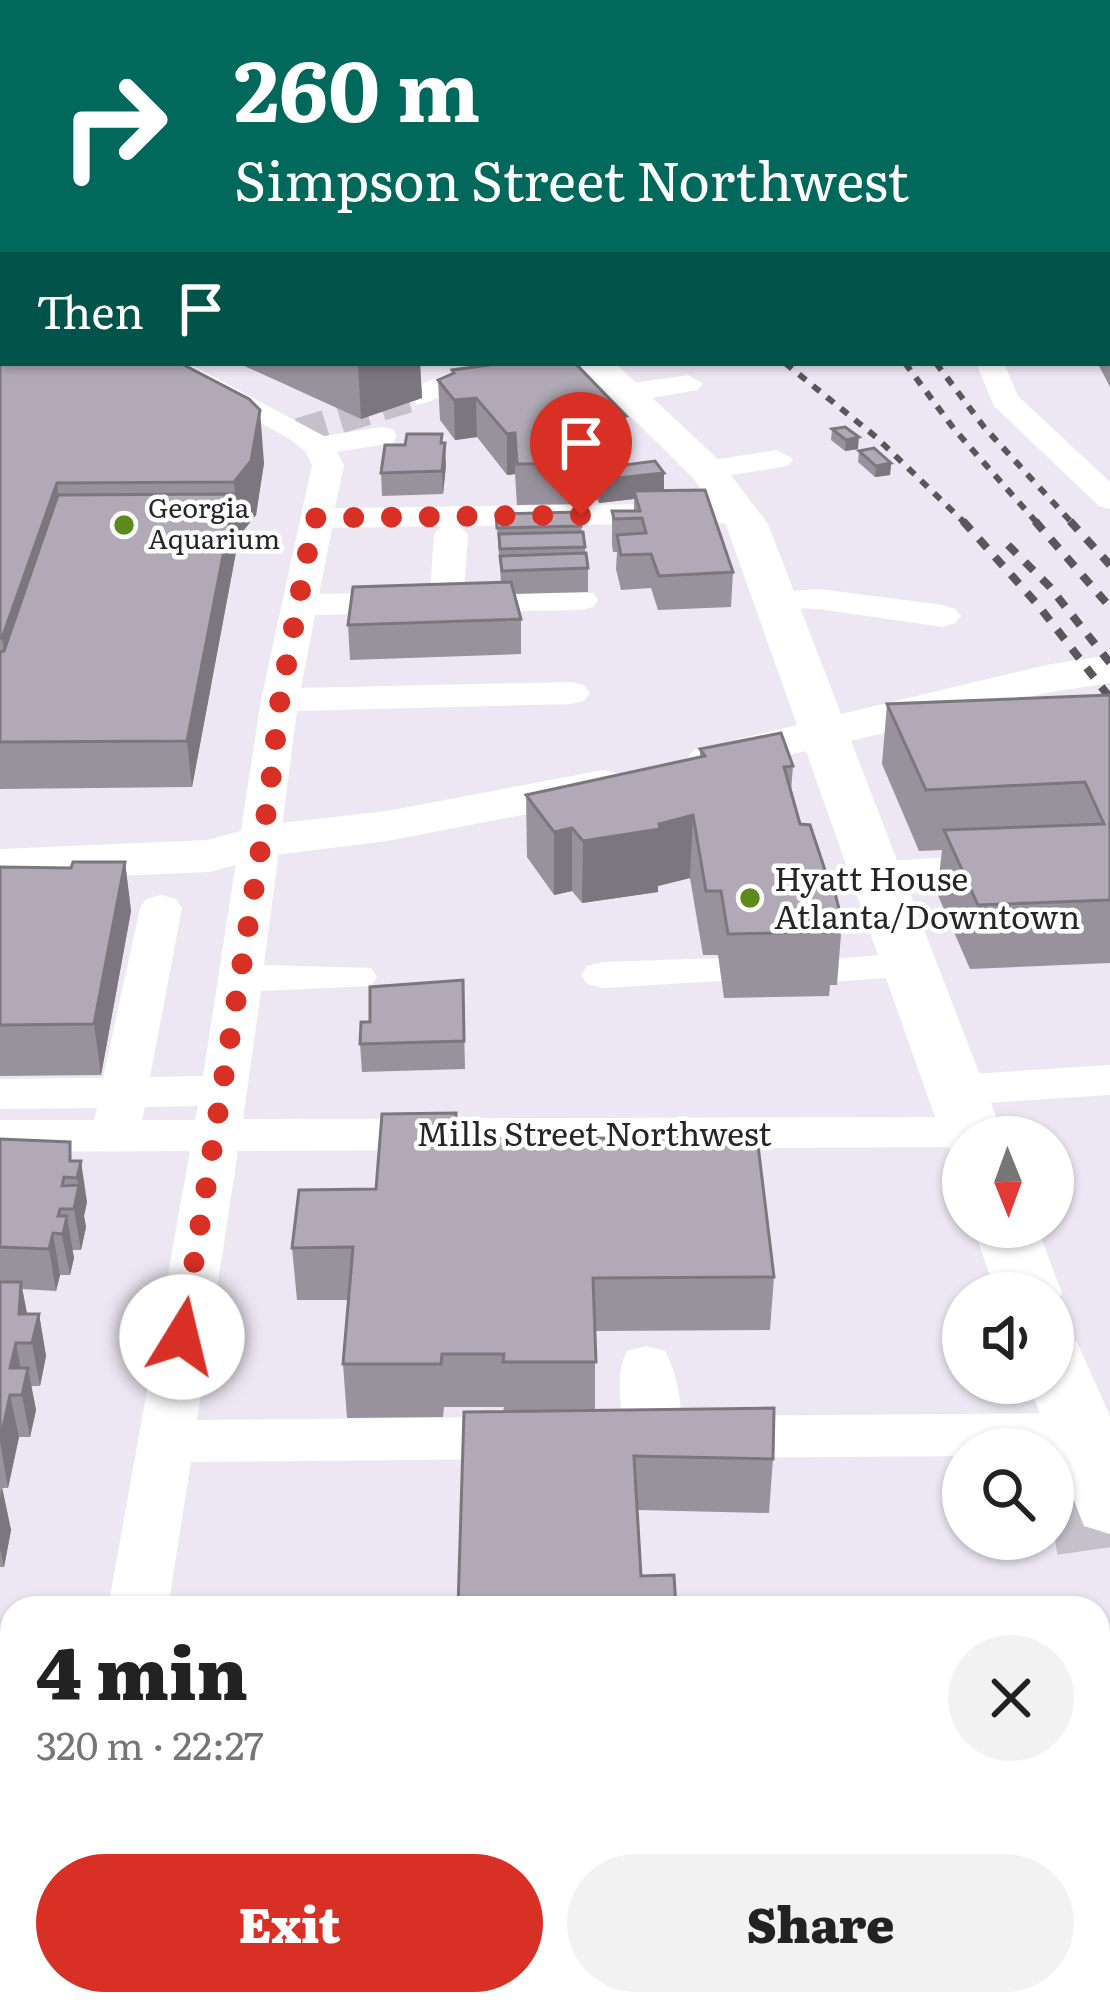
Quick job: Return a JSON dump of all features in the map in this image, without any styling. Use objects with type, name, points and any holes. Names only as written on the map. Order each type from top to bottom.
[{"type":"main road","points":[[587,366],[628,393],[706,470],[740,514],[965,1116]]},
{"type":"main road","points":[[0,865],[210,856],[262,841],[387,826],[662,772],[1046,679],[1110,669]]},
{"type":"main road","points":[[0,829],[215,824],[262,841]]},
{"type":"main road","points":[[1071,1404],[1100,1474]]},
{"type":"street","points":[[140,1596],[262,841],[280,700],[328,465],[318,446],[299,432],[172,366]]},
{"type":"street","points":[[462,366],[406,389],[490,366]]},
{"type":"street","points":[[991,366],[1005,400],[1110,499]]},
{"type":"street","points":[[628,393],[688,384]]},
{"type":"street","points":[[318,446],[382,436]]},
{"type":"street","points":[[706,470],[777,459]]},
{"type":"street","points":[[314,518],[740,514]]},
{"type":"street","points":[[446,604],[451,534]]},
{"type":"street","points":[[299,597],[362,590]]},
{"type":"street","points":[[299,597],[446,604],[580,600]]},
{"type":"street","points":[[775,600],[819,599],[943,616]]},
{"type":"street","points":[[280,700],[572,693]]},
{"type":"street","points":[[875,874],[1027,865]]},
{"type":"street","points":[[0,1094],[119,1114],[160,908]]},
{"type":"street","points":[[832,969],[909,966]]},
{"type":"street","points":[[603,975],[720,971]]},
{"type":"street","points":[[240,978],[355,977]]},
{"type":"street","name":"Mills Street Northwest","points":[[983,1116],[1107,1087]]},
{"type":"street","name":"Mills Street Northwest","points":[[0,1136],[119,1114],[942,1120]]},
{"type":"street","points":[[614,1438],[646,1365]]},
{"type":"street","points":[[166,1441],[614,1438],[1100,1474]]},
{"type":"building","name":"Georgia Aquarium","points":[[0,366],[186,366],[249,399],[260,410],[251,461],[234,482],[57,483],[0,638]]},
{"type":"building","points":[[578,366],[626,416],[556,427],[589,463],[517,464],[515,433],[507,434],[476,398],[454,400],[438,380],[454,373],[452,370]]},
{"type":"building","points":[[845,427],[859,437],[846,440],[832,429]]},
{"type":"building","points":[[407,434],[442,434],[442,471],[381,473],[385,445],[405,445]]},
{"type":"building","points":[[612,447],[625,465],[655,461],[664,473],[599,480],[583,451]]},
{"type":"building","points":[[874,448],[891,463],[876,466],[859,451]]},
{"type":"building","points":[[705,490],[733,572],[659,576],[651,554],[621,555],[617,535],[646,533],[642,518],[614,519],[612,511],[640,511],[634,491]]},
{"type":"building","points":[[235,494],[187,741],[0,742],[0,652],[58,495]]},
{"type":"building","points":[[579,512],[581,526],[497,528],[496,514]]},
{"type":"building","points":[[583,532],[585,547],[500,549],[499,534]]},
{"type":"building","points":[[586,553],[588,568],[502,571],[500,556]]},
{"type":"building","points":[[511,582],[521,619],[348,625],[353,587]]},
{"type":"building","points":[[1110,695],[1110,900],[978,905],[944,830],[1104,824],[1085,782],[926,790],[887,704]]},
{"type":"building","points":[[781,733],[793,766],[784,767],[800,824],[810,825],[830,885],[821,885],[823,893],[835,893],[842,921],[833,921],[835,932],[728,934],[721,891],[706,891],[693,815],[659,824],[660,829],[583,841],[572,828],[554,832],[526,795],[705,756],[700,749]]},
{"type":"building","points":[[73,862],[125,862],[94,1024],[0,1025],[0,867],[71,868]]},
{"type":"building","points":[[463,980],[464,1041],[360,1044],[361,1022],[370,1022],[370,987]]},
{"type":"building","points":[[456,1113],[455,1139],[757,1137],[774,1277],[593,1278],[596,1362],[503,1362],[504,1354],[442,1354],[441,1364],[343,1364],[353,1247],[292,1248],[299,1190],[376,1189],[382,1114]]},
{"type":"building","points":[[0,1139],[70,1142],[70,1161],[81,1161],[77,1178],[64,1177],[62,1186],[79,1185],[74,1209],[60,1209],[58,1216],[67,1216],[63,1234],[53,1233],[49,1249],[0,1247]]},
{"type":"building","points":[[0,1282],[21,1282],[19,1314],[39,1314],[32,1343],[16,1343],[10,1368],[28,1368],[22,1395],[10,1395],[0,1441]]},
{"type":"building","points":[[774,1408],[773,1459],[634,1456],[641,1576],[674,1575],[675,1596],[458,1596],[464,1412]]},
{"type":"tunnel","points":[[299,432],[414,397]]},
{"type":"tunnel","points":[[1074,1521],[1110,1516]]},
{"type":"railway","points":[[789,366],[876,437],[964,522]]},
{"type":"railway","points":[[907,366],[954,429],[1038,524]]},
{"type":"railway","points":[[938,366],[984,427],[1073,524]]},
{"type":"railway","points":[[1035,521],[1110,607]]},
{"type":"railway","points":[[1070,521],[1110,565]]},
{"type":"railway","points":[[964,522],[1038,605],[1110,698]]},
{"type":"railway","points":[[1008,545],[1049,586],[1110,663]]},
{"type":"place","name":"Georgia Aquarium","points":[[124,525]]},
{"type":"place","name":"Hyatt House Atlanta/Downtown","points":[[750,898]]},
{"type":"route","points":[[182,1337],[224,1091],[280,700],[314,518],[581,515]]}]
